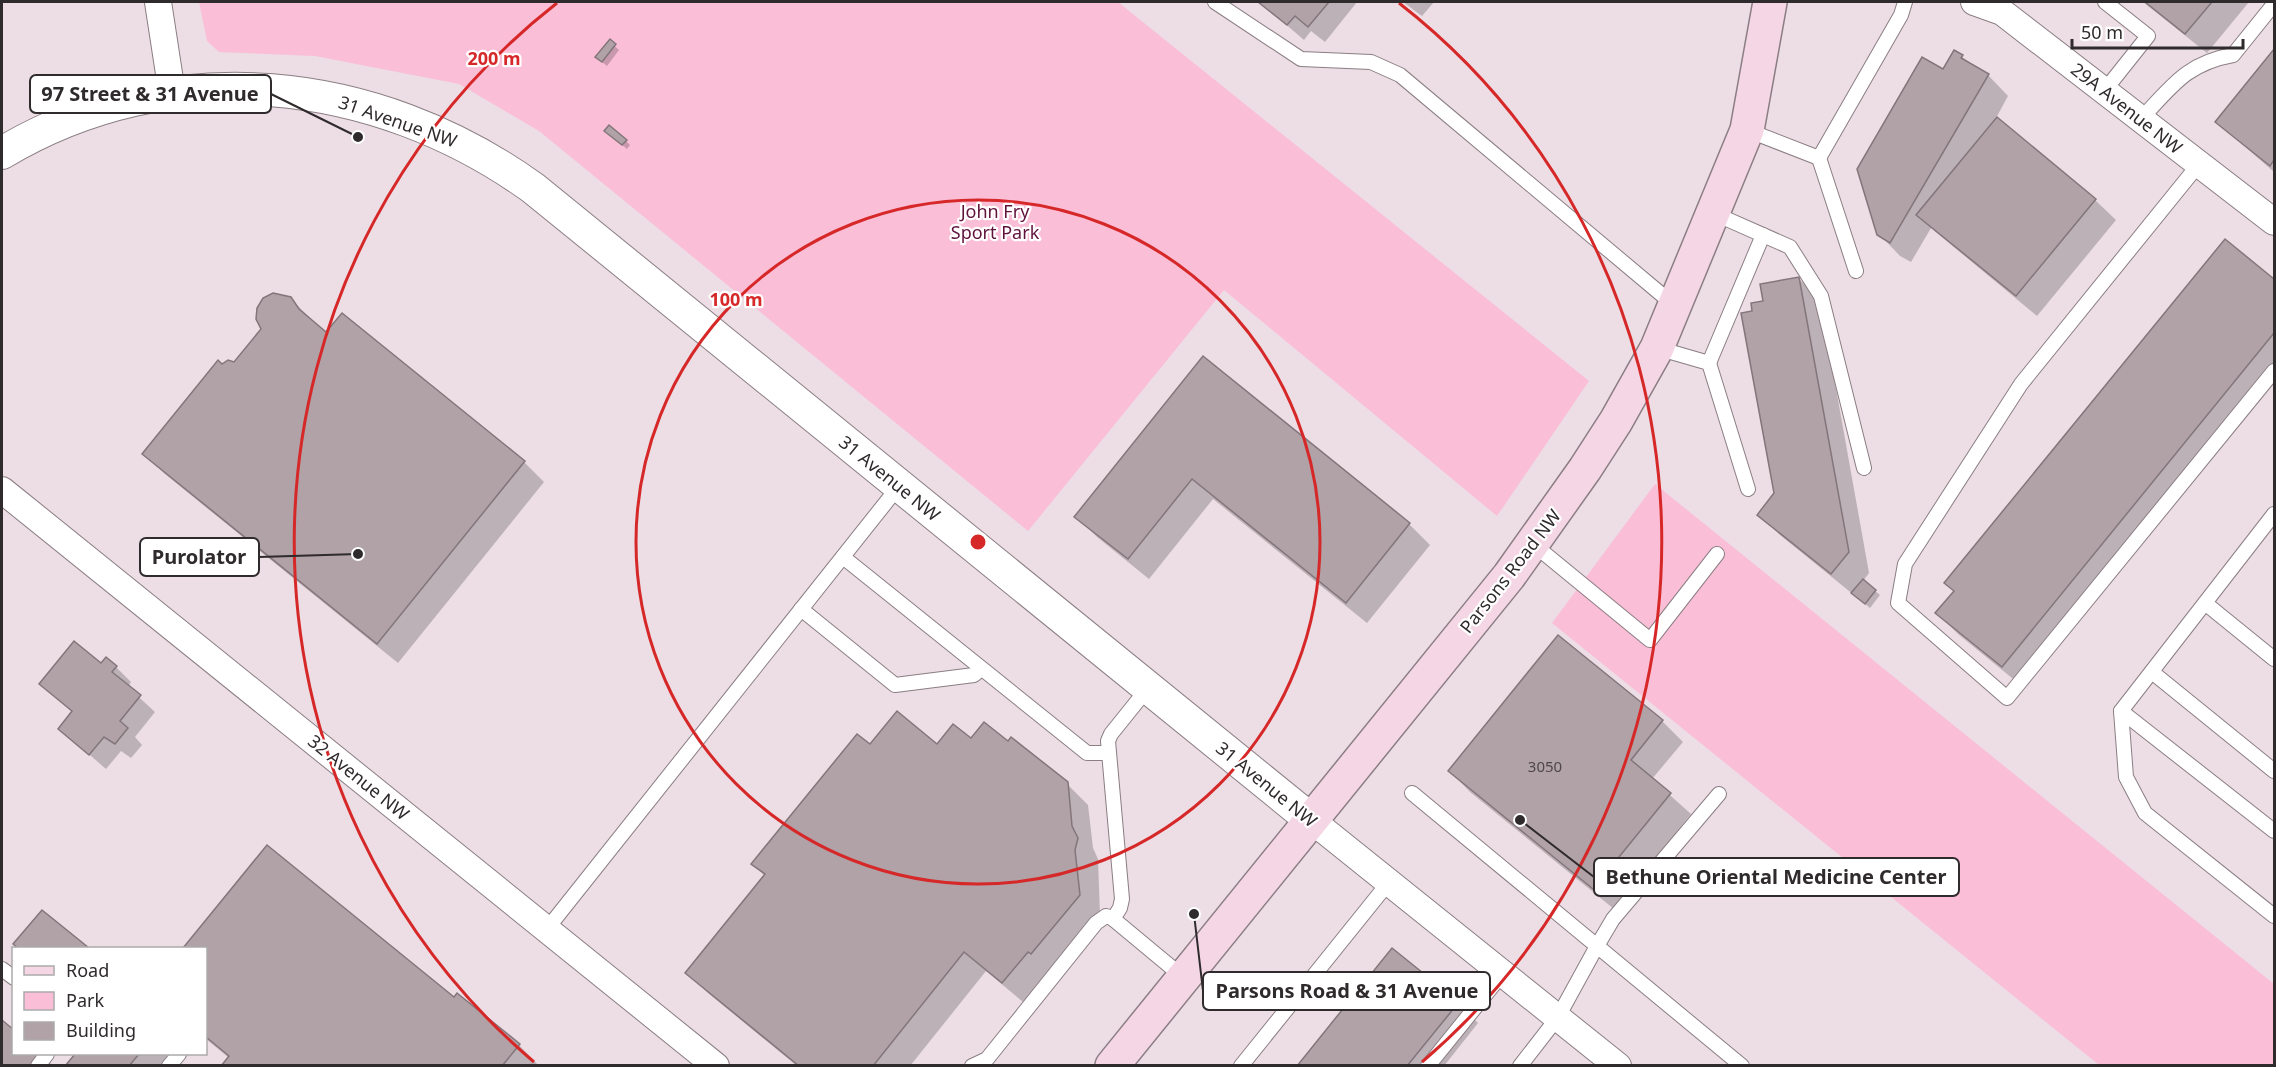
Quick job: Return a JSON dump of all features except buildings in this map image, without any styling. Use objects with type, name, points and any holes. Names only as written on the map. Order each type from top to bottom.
[{"type":"main road","name":"Parsons Road NW","points":[[1112,1065],[1533,544],[1610,431],[1657,348],[1747,130],[1770,2]]},
{"type":"street","points":[[158,2],[172,93]]},
{"type":"street","name":"29A Avenue NW","points":[[1974,2],[2005,7],[2141,119],[2274,222]]},
{"type":"street","name":"31 Avenue NW","points":[[2,153],[65,122],[116,105],[172,93],[224,89],[324,95],[396,117],[465,144],[533,188],[1310,819],[1618,1065]]},
{"type":"street","name":"32 Avenue NW","points":[[2,490],[716,1065]]},
{"type":"lane","points":[[1215,2],[1301,59],[1371,62],[1400,75],[1675,307]]},
{"type":"lane","points":[[1856,271],[1819,158],[1901,15],[1905,2]]},
{"type":"lane","points":[[2105,2],[2148,36],[2105,90]]},
{"type":"lane","points":[[2141,119],[2181,77],[2209,59],[2233,55],[2274,4]]},
{"type":"lane","points":[[1747,130],[1819,158]]},
{"type":"lane","points":[[2199,164],[2021,384],[1905,564],[1898,603],[2007,698],[2274,371]]},
{"type":"lane","points":[[1713,213],[1790,247],[1821,296],[1864,468]]},
{"type":"lane","points":[[1748,489],[1709,363],[1763,235]]},
{"type":"lane","points":[[1657,348],[1709,363]]},
{"type":"lane","points":[[547,929],[899,486]]},
{"type":"lane","points":[[2274,514],[2121,711],[2126,777],[2145,813],[2274,916]]},
{"type":"lane","points":[[1533,544],[1650,640],[1717,554]]},
{"type":"lane","points":[[843,557],[1087,753],[1108,753]]},
{"type":"lane","points":[[2205,603],[2274,659]]},
{"type":"lane","points":[[801,609],[895,685],[974,675],[981,669]]},
{"type":"lane","points":[[2152,672],[2274,771]]},
{"type":"lane","points":[[1113,919],[1120,908],[1122,899],[1108,753],[1111,734],[1148,688]]},
{"type":"lane","points":[[2121,711],[2274,831]]},
{"type":"lane","points":[[1412,793],[1742,1065]]},
{"type":"lane","points":[[1520,1065],[1558,1017],[1613,919],[1719,794]]},
{"type":"lane","points":[[1241,1065],[1389,882]]},
{"type":"lane","points":[[972,1065],[987,1059],[1096,923],[1106,916],[1113,919],[1183,977]]},
{"type":"lane","points":[[1428,1065],[1503,974]]},
{"type":"green space","name":"John Fry Sport Park","points":[[199,2],[1118,2],[1589,381],[1497,516],[1224,290],[1028,531],[539,131],[459,84],[315,56],[219,52],[207,41]]},
{"type":"green space","points":[[1655,484],[2274,984],[2274,1065],[2099,1065],[1552,623]]},
{"type":"place","name":"97 Street & 31 Avenue","points":[[358,137]]},
{"type":"place","name":"Purolator","points":[[358,554]]},
{"type":"place","name":"Bethune Oriental Medicine Center","points":[[1520,820]]},
{"type":"place","name":"Parsons Road & 31 Avenue","points":[[1194,914]]}]
